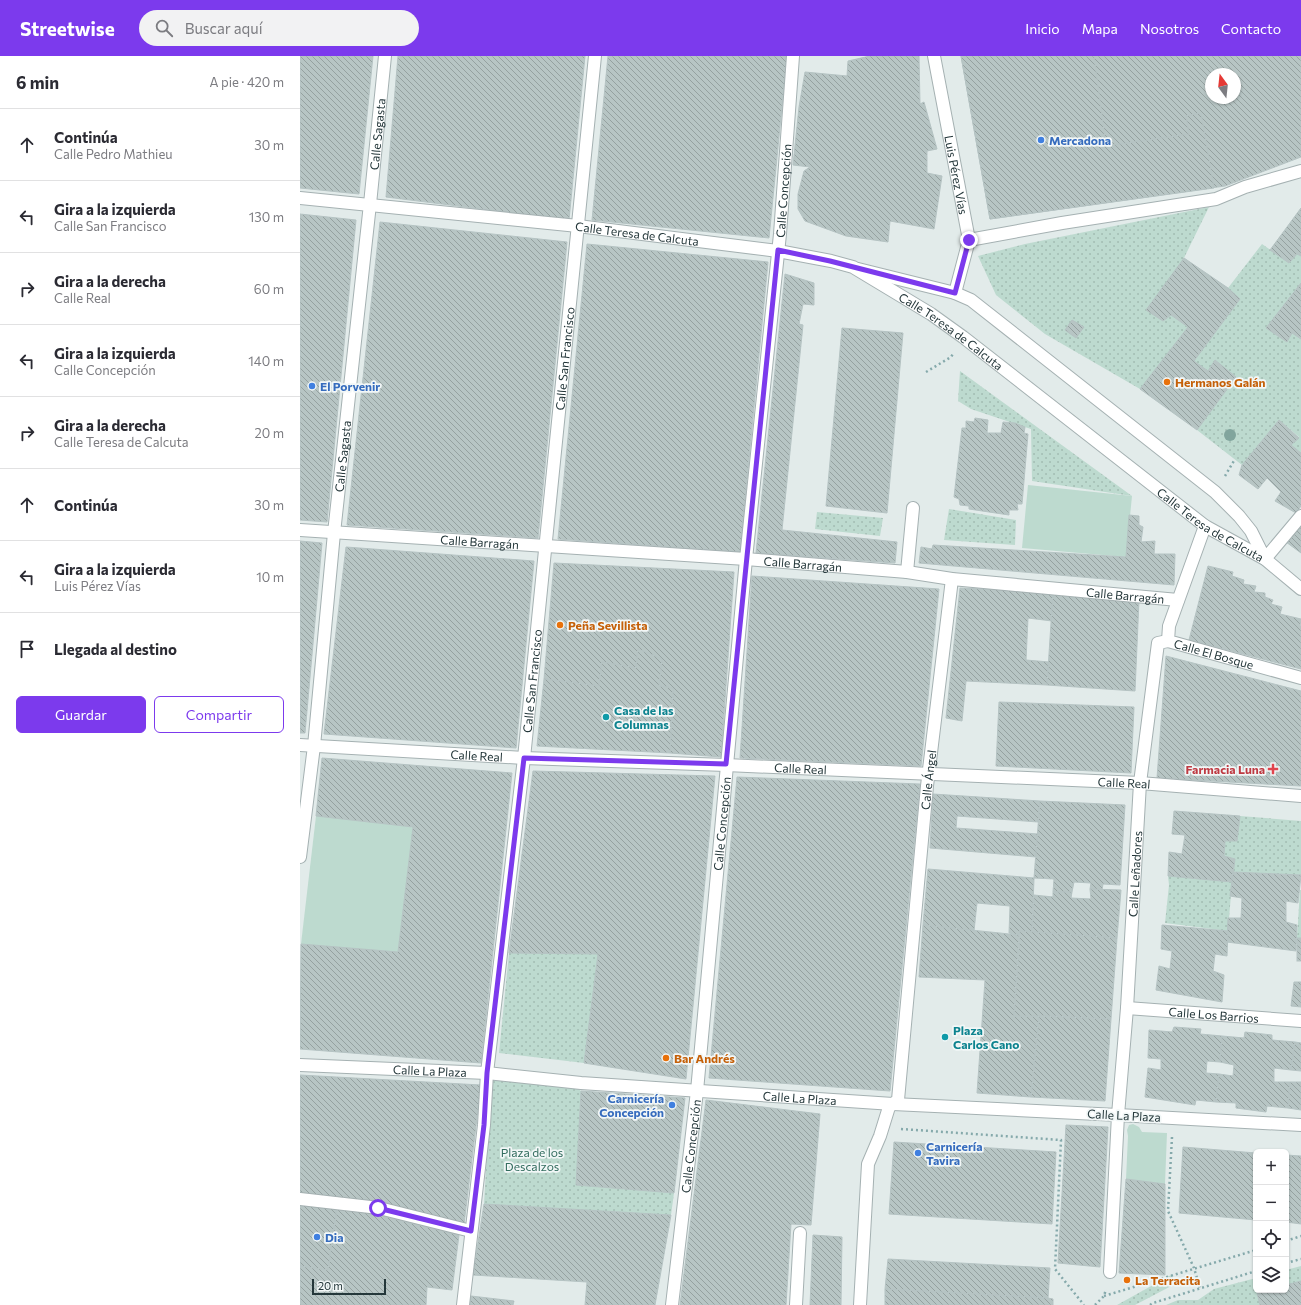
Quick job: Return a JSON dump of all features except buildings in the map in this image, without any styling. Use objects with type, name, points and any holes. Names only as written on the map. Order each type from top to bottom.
[{"type":"street","name":"Calle Sagasta","points":[[300,857],[314,746],[334,533],[385,56]]},
{"type":"street","name":"Calle San Francisco","points":[[462,1305],[484,1125],[487,1073],[524,758],[595,56]]},
{"type":"street","name":"Calle Concepción","points":[[672,1305],[697,1091],[726,764],[778,250],[793,56]]},
{"type":"street","name":"Luis Pérez Vías","points":[[934,56],[969,240],[955,293]]},
{"type":"street","points":[[969,240],[1216,199],[1245,187],[1301,171]]},
{"type":"street","name":"Calle Teresa de Calcuta","points":[[300,198],[578,226],[778,250],[853,267],[931,314],[963,337],[1205,526],[1265,559],[1301,589]]},
{"type":"street","points":[[853,267],[955,293],[971,300],[1215,492],[1239,516],[1251,531],[1265,559],[1301,516]]},
{"type":"street","points":[[907,572],[913,508]]},
{"type":"street","name":"Calle Barragán","points":[[300,530],[746,559],[907,572],[952,579],[1178,600],[1205,526]]},
{"type":"street","name":"Calle Ángel","points":[[860,1305],[868,1164],[883,1128],[889,1107],[898,1100],[928,773],[952,579]]},
{"type":"street","name":"Calle El Bosque","points":[[1178,600],[1169,626],[1168,641],[1301,678]]},
{"type":"street","name":"Calle Leñadores","points":[[1110,1272],[1118,1115],[1127,1008],[1140,783],[1158,644],[1168,641]]},
{"type":"street","name":"Calle Real","points":[[300,745],[524,758],[726,764],[915,774],[928,773],[1140,783],[1301,796]]},
{"type":"street","name":"Calle Los Barrios","points":[[1127,1008],[1301,1021]]},
{"type":"street","name":"Calle La Plaza","points":[[300,1065],[487,1073],[581,1083],[893,1104],[1301,1125]]},
{"type":"street","points":[[300,1199],[378,1208],[471,1231]]},
{"type":"street","points":[[796,1305],[800,1233]]},
{"type":"path","points":[[1173,1118],[1168,1211],[1194,1268],[1200,1288]]},
{"type":"path","points":[[883,1128],[1061,1140],[1055,1269],[1084,1305]]},
{"type":"path","points":[[1289,1240],[1301,1236]]},
{"type":"path","points":[[1104,1296],[1253,1251]]},
{"type":"path","points":[[1289,1262],[1301,1259]]},
{"type":"path","points":[[1150,1305],[1253,1272]]},
{"type":"green space","points":[[1209,207],[1184,258],[1147,310],[1163,321],[1171,315],[1188,327],[1140,389],[1045,334],[996,295],[978,256],[1025,244]]},
{"type":"green space","points":[[1262,244],[1289,263],[1297,254],[1301,256],[1301,283],[1266,328],[1287,342],[1292,333],[1301,339],[1301,453],[1291,445],[1299,437],[1279,420],[1242,465],[1197,430],[1236,377],[1215,360],[1208,371],[1194,361],[1240,299],[1228,288]]},
{"type":"green space","points":[[960,371],[1132,496],[1032,481],[1031,429],[971,409],[958,401]]},
{"type":"green space","points":[[1028,485],[1132,496],[1126,557],[1022,548]]},
{"type":"green space","points":[[949,509],[1016,520],[1015,545],[944,540]]},
{"type":"green space","points":[[817,512],[883,518],[880,536],[815,529]]},
{"type":"green space","points":[[316,816],[413,827],[398,952],[301,944]]},
{"type":"green space","points":[[1240,816],[1301,821],[1301,875],[1233,872],[1235,859],[1224,856],[1225,841],[1237,841]]},
{"type":"green space","points":[[1168,876],[1232,882],[1228,931],[1165,923],[1169,885]]},
{"type":"green space","points":[[1300,890],[1301,938],[1297,938]]},
{"type":"green space","points":[[509,953],[598,954],[584,1063],[499,1053]]},
{"type":"green space","name":"Plaza de los Descalzos","points":[[491,1080],[578,1088],[581,1091],[576,1185],[674,1193],[671,1215],[484,1204]]},
{"type":"green space","points":[[1133,1124],[1139,1127],[1142,1132],[1167,1133],[1165,1184],[1126,1179],[1127,1130],[1129,1125]]},
{"type":"green space","points":[[1301,1266],[1301,1305],[1166,1305],[1178,1300],[1198,1300],[1214,1289],[1253,1279],[1253,1293],[1289,1293],[1289,1269]]},
{"type":"green space","points":[[1171,1275],[1177,1283],[1135,1305],[1117,1305]]},
{"type":"place","name":"Mercadona","points":[[1041,140]]},
{"type":"place","name":"Hermanos Galán","points":[[1167,382]]},
{"type":"place","name":"El Porvenir","points":[[312,386]]},
{"type":"place","name":"Peña Sevillista","points":[[560,625]]},
{"type":"place","name":"Casa de las Columnas","points":[[606,717]]},
{"type":"place","name":"Farmacia Luna","points":[[1273,769]]},
{"type":"place","name":"Plaza Carlos Cano","points":[[945,1037]]},
{"type":"place","name":"Bar Andrés","points":[[666,1058]]},
{"type":"place","name":"Carnicería Concepción","points":[[672,1105]]},
{"type":"place","name":"Carnicería Tavira","points":[[918,1153]]},
{"type":"place","name":"Dia","points":[[317,1237]]},
{"type":"place","name":"La Terracita","points":[[1127,1280]]},
{"type":"route","points":[[378,1208],[471,1231],[484,1125],[487,1073],[524,758],[726,764],[778,250],[830,261],[955,293],[969,240]]}]
